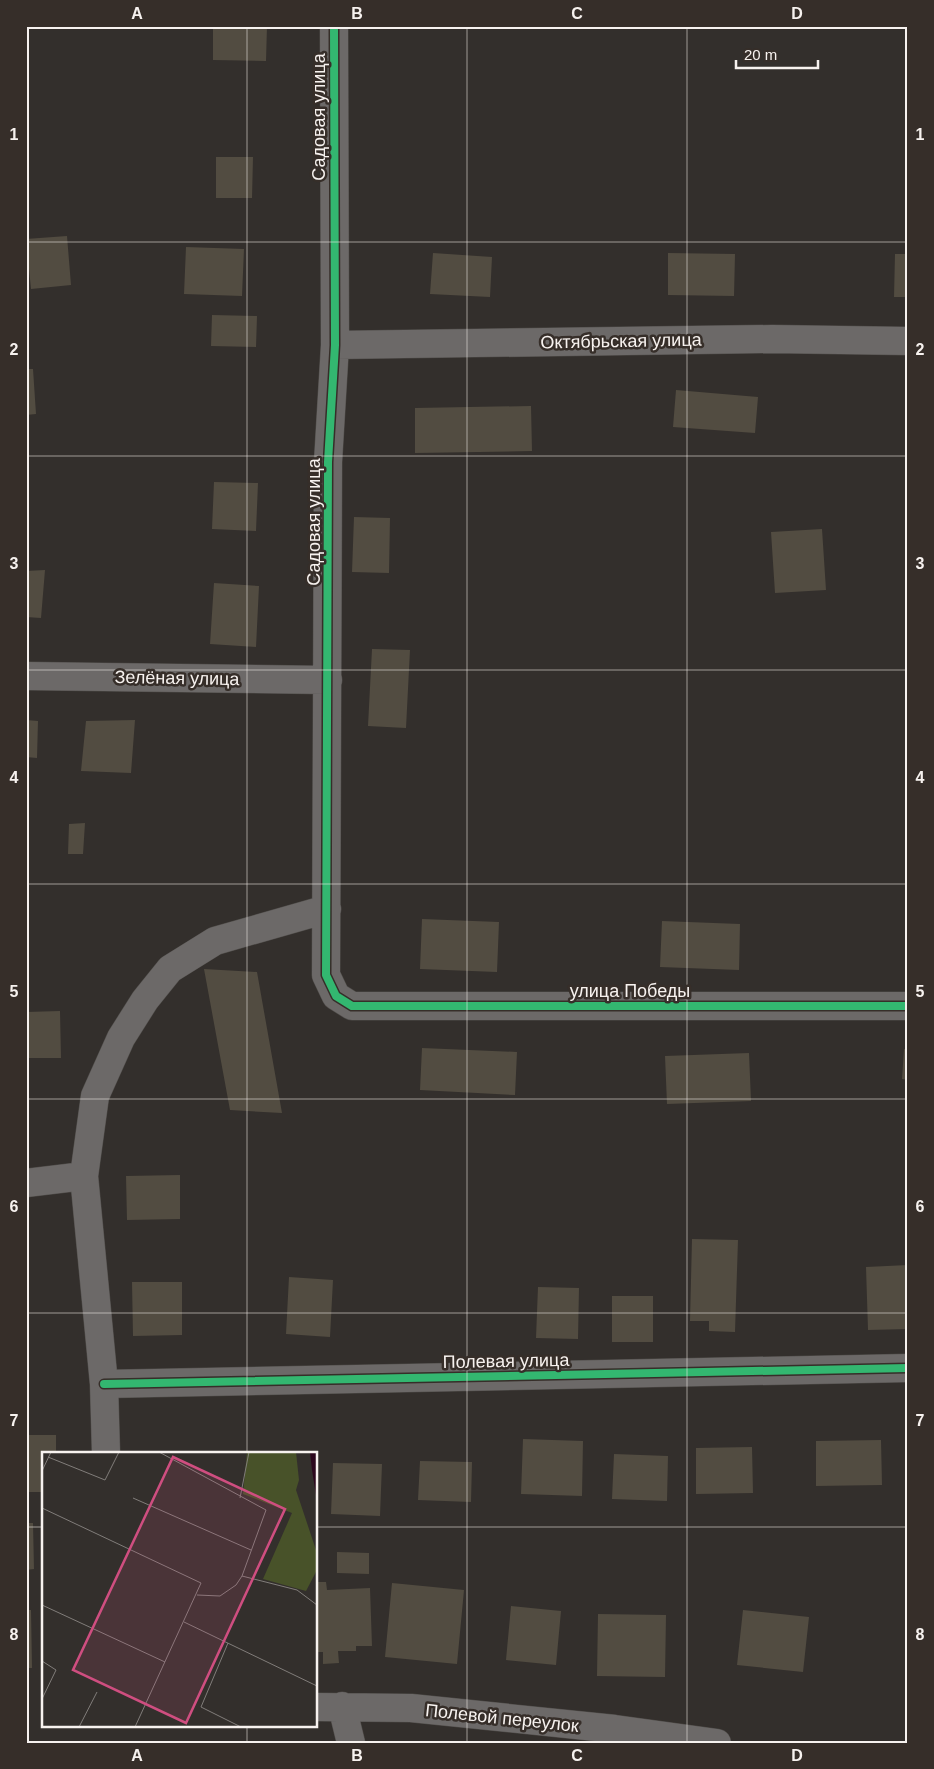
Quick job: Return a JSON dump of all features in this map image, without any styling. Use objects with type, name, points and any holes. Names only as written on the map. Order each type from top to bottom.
[{"type":"street","name":"Садовая улица","points":[[334,26],[334,345],[328,462],[326,975],[336,996],[352,1006]]},
{"type":"street","name":"Октябрьская улица","points":[[334,345],[772,339],[908,341]]},
{"type":"street","name":"Зелёная улица","points":[[26,676],[328,680]]},
{"type":"street","points":[[106,1452],[104,1384],[84,1176],[95,1096],[121,1038],[145,1000],[170,969],[215,941],[327,909]]},
{"type":"street","name":"улица Победы","points":[[352,1006],[908,1006]]},
{"type":"street","points":[[26,1183],[84,1176]]},
{"type":"street","name":"Полевая улица","points":[[104,1384],[908,1368]]},
{"type":"street","points":[[329,1706],[351,1743]]},
{"type":"street","name":"Полевой переулок","points":[[329,1706],[420,1709],[614,1729],[717,1743]]},
{"type":"building","points":[[213,26],[267,26],[266,61],[213,60]]},
{"type":"building","points":[[216,157],[253,157],[252,198],[216,198]]},
{"type":"building","points":[[67,236],[71,285],[31,289],[26,239]]},
{"type":"building","points":[[186,247],[244,249],[242,296],[184,294]]},
{"type":"building","points":[[433,253],[492,257],[490,297],[430,294]]},
{"type":"building","points":[[668,253],[735,254],[734,296],[668,295]]},
{"type":"building","points":[[895,254],[908,254],[908,297],[894,297]]},
{"type":"building","points":[[212,315],[257,316],[256,347],[211,346]]},
{"type":"building","points":[[26,369],[33,369],[36,414],[26,415]]},
{"type":"building","points":[[676,390],[758,397],[755,433],[673,427]]},
{"type":"building","points":[[531,406],[532,451],[415,453],[415,408]]},
{"type":"building","points":[[214,482],[258,483],[256,531],[212,529]]},
{"type":"building","points":[[354,517],[390,518],[389,573],[352,572]]},
{"type":"building","points":[[822,529],[826,590],[775,593],[771,532]]},
{"type":"building","points":[[45,570],[41,618],[26,617],[26,571]]},
{"type":"building","points":[[214,583],[259,586],[256,647],[210,644]]},
{"type":"building","points":[[372,649],[410,650],[406,728],[368,726]]},
{"type":"building","points":[[26,720],[38,721],[37,758],[26,757]]},
{"type":"building","points":[[135,720],[131,773],[81,771],[86,721]]},
{"type":"building","points":[[85,823],[83,854],[68,854],[69,824]]},
{"type":"building","points":[[422,919],[499,922],[497,972],[420,969]]},
{"type":"building","points":[[662,921],[740,924],[739,970],[660,967]]},
{"type":"building","points":[[204,969],[257,972],[282,1113],[230,1110]]},
{"type":"building","points":[[60,1011],[61,1058],[26,1058],[26,1012]]},
{"type":"building","points":[[422,1048],[517,1052],[515,1095],[420,1090]]},
{"type":"building","points":[[904,1049],[908,1050],[908,1080],[902,1079]]},
{"type":"building","points":[[749,1053],[751,1101],[667,1104],[665,1056]]},
{"type":"building","points":[[180,1175],[180,1219],[127,1220],[126,1176]]},
{"type":"building","points":[[692,1239],[738,1240],[735,1332],[709,1331],[709,1321],[690,1321]]},
{"type":"building","points":[[908,1265],[908,1329],[868,1330],[866,1267]]},
{"type":"building","points":[[289,1277],[333,1280],[330,1337],[286,1334]]},
{"type":"building","points":[[132,1282],[182,1282],[182,1335],[133,1336]]},
{"type":"building","points":[[538,1287],[579,1288],[578,1339],[536,1338]]},
{"type":"building","points":[[612,1296],[653,1296],[653,1342],[612,1342]]},
{"type":"building","points":[[26,1435],[56,1435],[56,1452],[42,1452],[42,1492],[26,1492]]},
{"type":"building","points":[[523,1439],[583,1441],[582,1496],[521,1494]]},
{"type":"building","points":[[881,1440],[882,1485],[816,1486],[816,1441]]},
{"type":"building","points":[[752,1447],[753,1493],[696,1494],[696,1448]]},
{"type":"building","points":[[614,1454],[668,1456],[667,1501],[612,1499]]},
{"type":"building","points":[[420,1461],[472,1462],[471,1502],[418,1500]]},
{"type":"building","points":[[333,1463],[382,1464],[380,1516],[331,1514]]},
{"type":"building","points":[[26,1523],[33,1523],[34,1569],[26,1570]]},
{"type":"building","points":[[337,1552],[369,1553],[369,1574],[337,1573]]},
{"type":"building","points":[[318,1582],[326,1582],[327,1590],[370,1588],[372,1646],[356,1646],[356,1651],[338,1651],[339,1663],[323,1664],[323,1652],[318,1652]]},
{"type":"building","points":[[392,1583],[464,1590],[457,1664],[385,1657]]},
{"type":"building","points":[[511,1606],[561,1611],[556,1665],[506,1660]]},
{"type":"building","points":[[26,1610],[31,1610],[32,1668],[26,1668]]},
{"type":"building","points":[[743,1610],[809,1617],[803,1672],[737,1665]]},
{"type":"building","points":[[598,1614],[666,1615],[665,1677],[597,1676]]},
{"type":"cycle path","points":[[334,26],[335,345],[328,462],[326,975],[336,996],[352,1006],[908,1006]]},
{"type":"cycle path","points":[[104,1384],[908,1368]]}]
